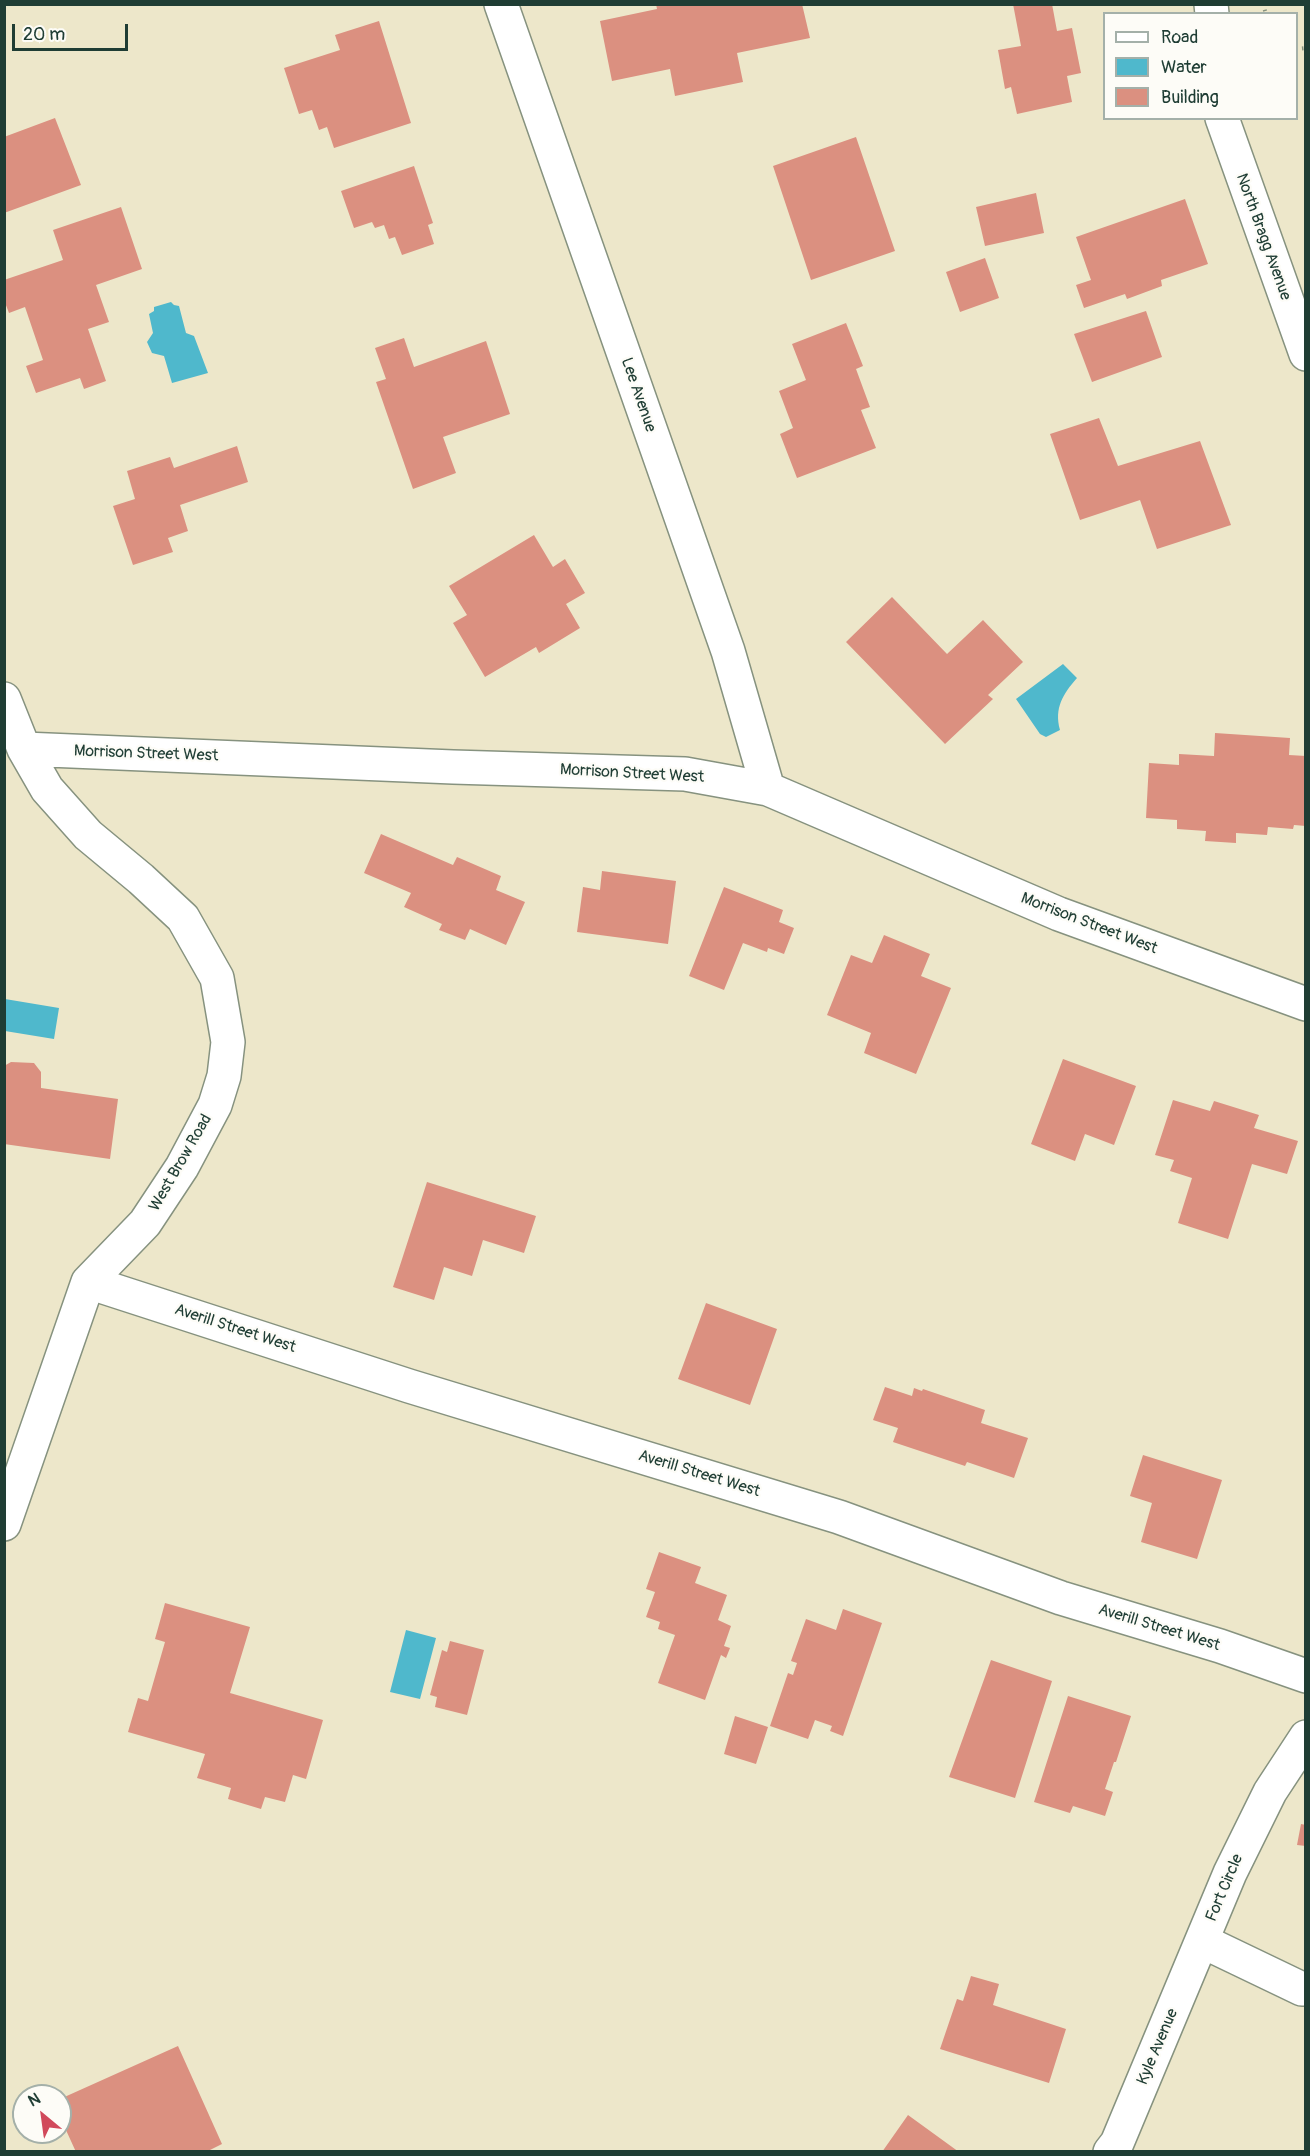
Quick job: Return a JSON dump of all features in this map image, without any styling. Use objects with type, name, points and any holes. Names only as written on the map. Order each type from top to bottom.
[{"type":"street","name":"Lee Avenue","points":[[501,4],[728,651],[768,789]]},
{"type":"street","name":"North Bragg Avenue","points":[[1223,120],[1305,354]]},
{"type":"street","name":"West Brow Road","points":[[4,699],[24,749],[47,789],[88,835],[183,918],[217,978],[228,1042],[224,1076],[215,1105],[183,1167],[145,1223],[88,1282],[4,1524]]},
{"type":"street","name":"Morrison Street West","points":[[24,749],[685,774],[768,789],[1059,915],[1305,1004]]},
{"type":"street","name":"Averill Street West","points":[[88,1282],[409,1386],[839,1517],[1061,1598],[1220,1646],[1305,1676]]},
{"type":"street","name":"Fort Circle","points":[[1305,1737],[1270,1792],[1230,1873],[1202,1941],[1305,1989]]},
{"type":"street","name":"Kyle Avenue","points":[[1110,2151],[1117,2143],[1202,1941]]},
{"type":"water","points":[[171,302],[179,306],[186,333],[194,336],[208,373],[172,383],[164,356],[152,353],[147,342],[153,333],[149,314],[154,311],[154,307]]},
{"type":"water","points":[[1063,664],[1077,678],[1059,708],[1060,730],[1046,737],[1040,734],[1016,699]]},
{"type":"water","points":[[5,999],[59,1008],[54,1039],[5,1031]]},
{"type":"water","points":[[406,1630],[436,1638],[420,1699],[390,1692]]},
{"type":"building","points":[[656,4],[802,4],[810,38],[737,53],[743,82],[675,96],[670,69],[612,81],[600,21],[657,9]]},
{"type":"building","points":[[1013,4],[1052,4],[1057,31],[1072,28],[1081,73],[1067,76],[1072,102],[1017,114],[1011,87],[1005,89],[998,50],[1021,46]]},
{"type":"building","points":[[379,21],[411,123],[334,148],[327,127],[319,130],[312,110],[299,114],[284,68],[340,50],[335,35]]},
{"type":"building","points":[[55,118],[81,185],[4,213],[4,137]]},
{"type":"building","points":[[856,137],[895,251],[811,280],[773,166]]},
{"type":"building","points":[[414,166],[433,223],[428,225],[434,244],[402,255],[395,237],[389,239],[384,225],[375,228],[372,222],[354,228],[341,191]]},
{"type":"building","points":[[1036,193],[1044,233],[985,246],[976,207]]},
{"type":"building","points":[[1185,199],[1208,264],[1161,280],[1162,286],[1127,299],[1125,294],[1084,308],[1076,285],[1091,280],[1076,237]]},
{"type":"building","points":[[121,207],[142,269],[96,285],[109,322],[88,329],[106,381],[84,389],[80,378],[36,393],[26,366],[43,360],[25,307],[9,313],[4,300],[4,280],[63,260],[53,230]]},
{"type":"building","points":[[985,258],[999,298],[960,312],[946,272]]},
{"type":"building","points":[[1146,311],[1162,357],[1092,382],[1074,334]]},
{"type":"building","points":[[846,323],[863,366],[856,369],[870,407],[861,410],[876,448],[797,478],[780,434],[793,428],[779,391],[806,380],[792,344]]},
{"type":"building","points":[[404,338],[414,367],[486,341],[510,414],[443,437],[456,473],[413,489],[376,382],[386,379],[375,348]]},
{"type":"building","points":[[1099,418],[1118,466],[1200,441],[1231,525],[1157,549],[1140,500],[1080,520],[1050,434]]},
{"type":"building","points":[[237,446],[248,482],[180,505],[188,531],[168,538],[173,552],[133,565],[113,506],[135,499],[127,471],[170,457],[174,468]]},
{"type":"building","points":[[534,535],[553,567],[565,559],[585,593],[566,604],[580,628],[539,653],[536,647],[485,677],[453,623],[467,615],[449,586]]},
{"type":"building","points":[[892,597],[947,654],[983,620],[1023,662],[988,695],[993,699],[945,744],[846,642]]},
{"type":"building","points":[[1215,733],[1290,738],[1289,755],[1306,756],[1306,826],[1294,825],[1293,829],[1268,827],[1267,835],[1236,833],[1236,843],[1205,841],[1206,831],[1177,829],[1177,820],[1146,818],[1149,763],[1179,765],[1179,754],[1214,756]]},
{"type":"building","points":[[381,834],[453,865],[457,857],[501,876],[496,890],[525,902],[506,945],[470,929],[465,940],[439,930],[442,924],[404,907],[411,893],[364,873]]},
{"type":"building","points":[[602,871],[676,881],[668,944],[577,932],[583,887],[600,890]]},
{"type":"building","points":[[724,887],[783,910],[779,922],[794,928],[784,954],[768,948],[767,952],[743,943],[724,990],[689,976]]},
{"type":"building","points":[[884,935],[930,954],[921,976],[951,988],[916,1074],[864,1053],[871,1033],[827,1015],[851,955],[872,963]]},
{"type":"building","points":[[1063,1059],[1136,1086],[1114,1145],[1085,1134],[1075,1161],[1031,1144]]},
{"type":"building","points":[[11,1062],[34,1063],[41,1072],[41,1088],[118,1099],[110,1159],[4,1144],[4,1066]]},
{"type":"building","points":[[1173,1100],[1210,1111],[1214,1101],[1259,1115],[1254,1128],[1298,1141],[1287,1174],[1252,1164],[1228,1239],[1178,1223],[1192,1178],[1170,1171],[1174,1160],[1155,1155]]},
{"type":"building","points":[[427,1182],[536,1216],[524,1253],[483,1240],[472,1276],[444,1267],[434,1300],[393,1287]]},
{"type":"building","points":[[706,1303],[777,1329],[750,1405],[678,1379]]},
{"type":"building","points":[[885,1387],[912,1396],[914,1388],[922,1391],[923,1389],[985,1410],[981,1423],[1028,1438],[1014,1478],[967,1462],[965,1466],[893,1442],[898,1428],[873,1420]]},
{"type":"building","points":[[1143,1455],[1222,1480],[1197,1559],[1141,1542],[1152,1503],[1130,1496]]},
{"type":"building","points":[[659,1552],[701,1567],[695,1583],[727,1595],[718,1620],[731,1626],[724,1646],[730,1648],[726,1658],[721,1655],[705,1700],[658,1683],[675,1635],[658,1629],[660,1622],[646,1617],[655,1592],[646,1589]]},
{"type":"building","points":[[165,1603],[250,1627],[230,1693],[323,1720],[306,1779],[293,1775],[285,1802],[265,1797],[261,1809],[228,1799],[231,1788],[197,1778],[205,1754],[128,1732],[138,1698],[148,1701],[165,1642],[155,1639]]},
{"type":"building","points":[[843,1609],[882,1623],[843,1736],[830,1731],[832,1726],[815,1720],[808,1739],[770,1726],[788,1673],[793,1675],[797,1663],[791,1661],[806,1619],[836,1630]]},
{"type":"building","points":[[450,1641],[484,1650],[467,1715],[435,1707],[437,1697],[430,1695],[442,1650],[447,1652]]},
{"type":"building","points":[[991,1660],[1052,1681],[1015,1798],[949,1777]]},
{"type":"building","points":[[1068,1696],[1131,1716],[1105,1789],[1113,1792],[1105,1816],[1073,1806],[1070,1813],[1034,1802]]},
{"type":"building","points":[[735,1716],[768,1727],[756,1764],[724,1754]]},
{"type":"building","points":[[1301,1824],[1306,1825],[1306,1846],[1297,1845]]},
{"type":"building","points":[[971,1976],[999,1984],[993,2005],[1066,2029],[1049,2083],[940,2049],[957,1999],[963,2001]]},
{"type":"building","points":[[178,2046],[222,2144],[206,2152],[76,2152],[72,2143],[72,2094]]},
{"type":"building","points":[[908,2115],[959,2152],[882,2152]]}]
